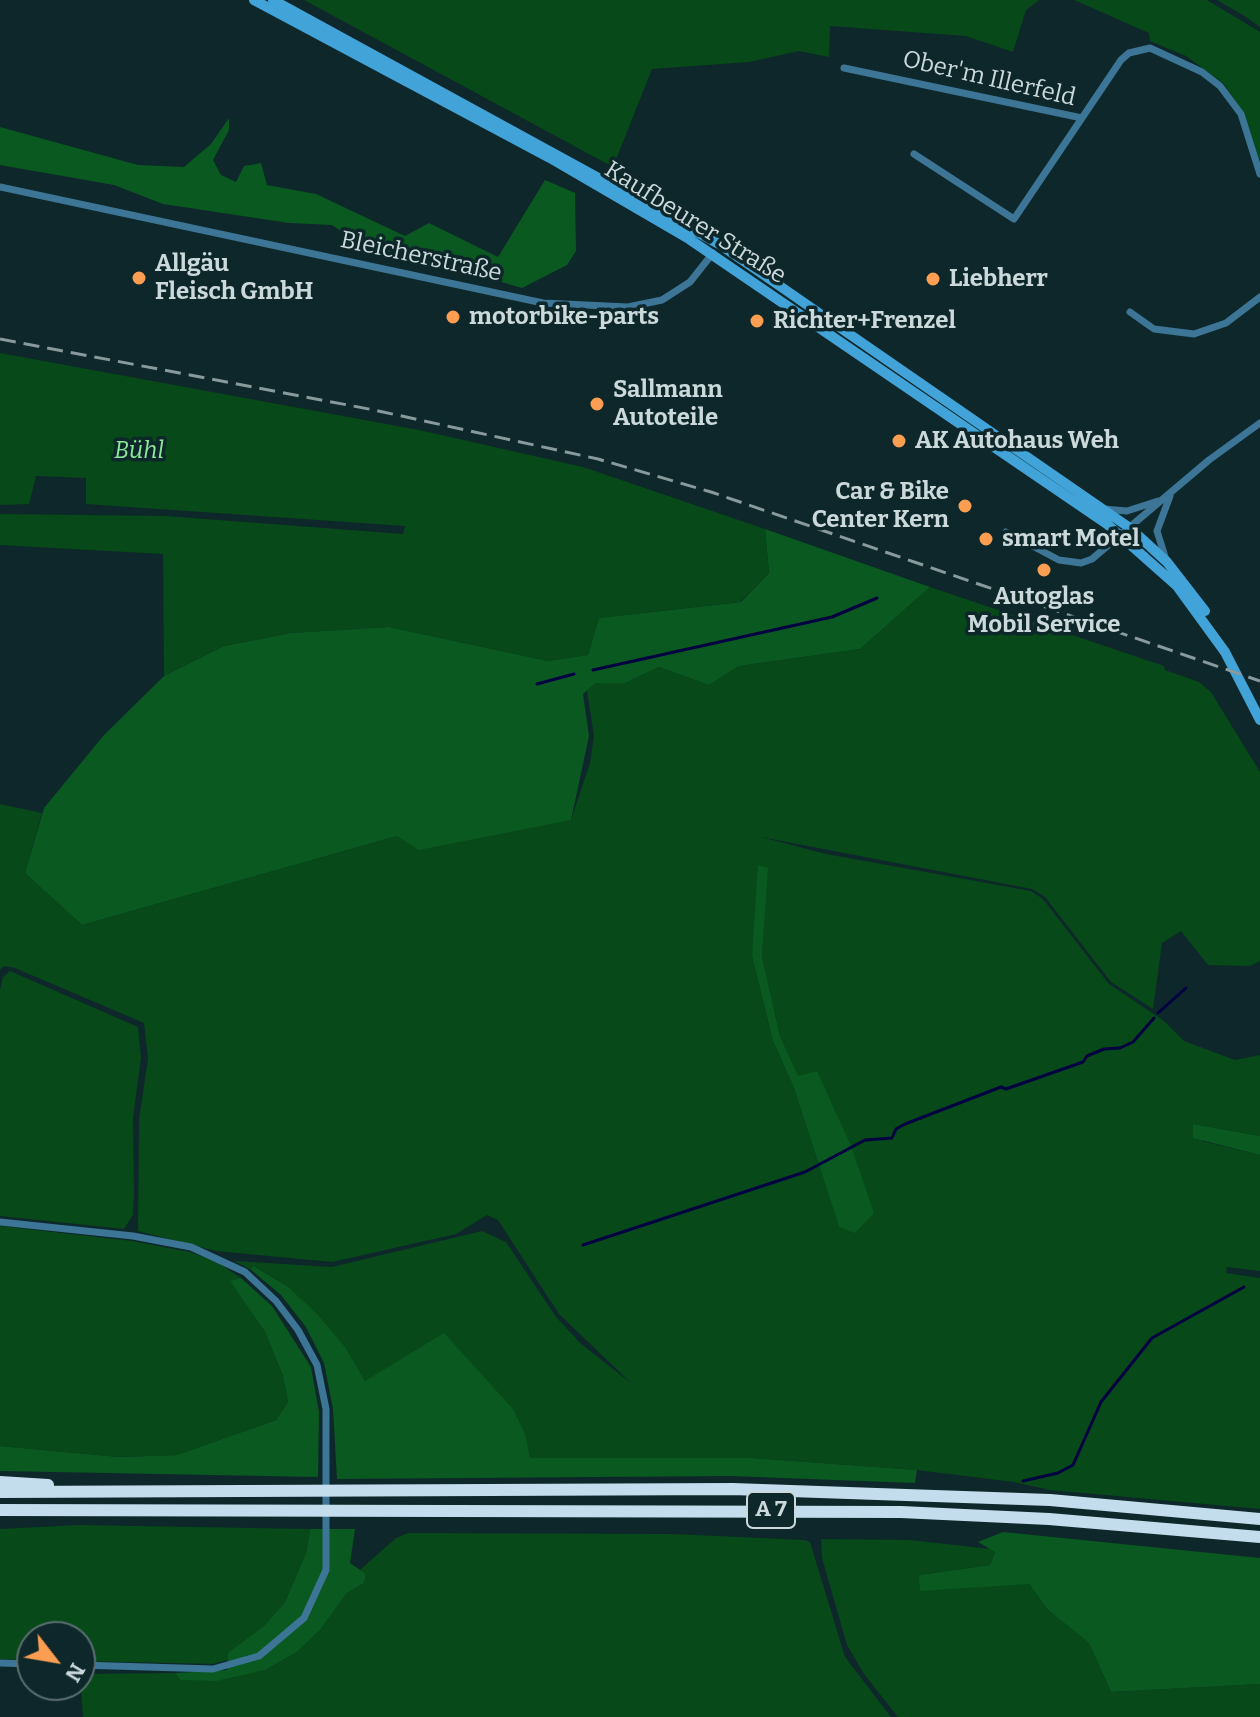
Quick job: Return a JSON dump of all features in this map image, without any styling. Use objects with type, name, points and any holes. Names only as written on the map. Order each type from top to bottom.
[{"type":"highway","points":[[0,1482],[45,1484],[70,1491]]},
{"type":"highway","name":"A 7","points":[[0,1492],[733,1489],[1050,1500],[1260,1519]]},
{"type":"highway","name":"A 7","points":[[0,1510],[901,1512],[1049,1519],[1260,1537]]},
{"type":"main road","name":"Kaufbeurer Straße","points":[[254,0],[716,249],[1167,562],[1213,622],[1260,720]]},
{"type":"main road","name":"Kaufbeurer Straße","points":[[273,0],[716,249],[1104,509],[1177,586],[1225,652]]},
{"type":"street","points":[[1082,118],[1121,60],[1140,49],[1160,51],[1202,72],[1232,100],[1252,143],[1260,174]]},
{"type":"street","name":"Ober'm Illerfeld","points":[[844,68],[1082,118],[1014,219],[914,154]]},
{"type":"street","name":"Bleicherstraße","points":[[0,187],[543,303],[628,307],[662,300],[690,282],[716,249]]},
{"type":"street","points":[[1130,312],[1154,329],[1194,334],[1226,323],[1260,297]]},
{"type":"street","points":[[1006,532],[1039,552],[1068,562],[1092,559],[1260,423]]},
{"type":"street","points":[[1104,509],[1134,510],[1171,494]]},
{"type":"street","points":[[1167,562],[1157,531],[1171,494]]},
{"type":"street","points":[[0,1222],[133,1236],[191,1247],[245,1272],[276,1301],[298,1330],[317,1365],[326,1409],[326,1570],[315,1600],[304,1618],[259,1656],[213,1669],[96,1665]]},
{"type":"green space","points":[[304,0],[1039,0],[1026,10],[1013,52],[966,36],[830,26],[829,57],[799,51],[749,62],[652,69],[613,167]]},
{"type":"green space","points":[[1074,0],[1207,0],[1260,32],[1260,162],[1244,113],[1223,83],[1186,56],[1150,41],[1149,33]]},
{"type":"green space","points":[[1217,0],[1260,0],[1260,27],[1246,17]]},
{"type":"green space","points":[[229,118],[229,130],[213,160],[221,175],[236,182],[244,166],[261,163],[267,185],[316,194],[405,236],[429,223],[498,257],[545,180],[575,193],[576,251],[567,265],[522,288],[484,277],[444,258],[394,259],[365,247],[332,225],[289,223],[163,204],[114,185],[0,165],[0,127],[138,165],[184,167],[211,144]]},
{"type":"green space","name":"Bühl","points":[[0,353],[419,430],[583,467],[765,529],[769,573],[740,602],[599,618],[588,655],[548,661],[389,627],[291,633],[224,646],[164,676],[163,554],[0,545],[0,514],[166,516],[403,534],[405,526],[86,504],[86,478],[36,476],[29,504],[0,505]]},
{"type":"green space","points":[[765,529],[930,587],[860,649],[739,666],[709,685],[659,667],[625,683],[596,683],[583,694],[589,736],[571,820],[419,850],[397,836],[82,925],[25,873],[44,808],[104,735],[164,676],[224,646],[291,633],[389,627],[548,661],[588,655],[599,618],[741,602],[769,573]]},
{"type":"green space","points":[[930,587],[1164,666],[1165,670],[1199,682],[1211,692],[1260,772],[1260,961],[1250,966],[1208,965],[1181,931],[1162,943],[1153,1009],[1111,982],[1045,897],[1032,889],[761,837],[826,854],[1031,891],[1043,899],[1109,984],[1164,1021],[1184,1041],[1235,1060],[1260,1055],[1260,1136],[1193,1124],[1202,1141],[1260,1155],[1260,1271],[1227,1267],[1226,1273],[1260,1278],[1260,1509],[1050,1490],[1014,1482],[917,1470],[752,1458],[530,1458],[526,1436],[365,1381],[346,1348],[287,1286],[255,1266],[250,1269],[234,1261],[332,1267],[482,1231],[506,1242],[556,1317],[580,1343],[632,1384],[559,1314],[498,1220],[487,1215],[456,1234],[332,1262],[216,1251],[138,1231],[139,1119],[148,1059],[144,1023],[15,968],[4,966],[0,970],[0,804],[42,813],[25,873],[82,925],[397,836],[571,820],[590,763],[594,736],[587,691],[596,683],[625,683],[659,667],[709,685],[739,666],[860,649]],"holes":[[[767,868],[762,956],[780,1036],[798,1077],[839,1227],[794,1088],[773,1041],[752,956]]]},
{"type":"green space","points":[[758,865],[768,868],[762,956],[780,1036],[798,1076],[817,1071],[851,1146],[874,1213],[855,1233],[839,1227],[794,1088],[773,1041],[752,956]]},
{"type":"green space","points":[[10,971],[138,1027],[141,1058],[133,1118],[133,1215],[124,1229],[0,1216],[0,990],[3,977]]},
{"type":"green space","points":[[1193,1124],[1260,1136],[1260,1155],[1193,1138]]},
{"type":"green space","points":[[0,1226],[132,1241],[190,1252],[217,1262],[241,1278],[231,1282],[265,1332],[283,1376],[288,1402],[276,1420],[177,1455],[119,1457],[0,1446]]},
{"type":"green space","points":[[254,1266],[287,1286],[316,1313],[346,1348],[365,1381],[444,1333],[513,1409],[526,1436],[530,1458],[752,1458],[917,1470],[915,1483],[730,1476],[337,1479],[333,1409],[324,1363],[306,1327],[281,1295],[250,1269]]},
{"type":"green space","points":[[241,1278],[272,1306],[311,1367],[319,1412],[318,1477],[0,1471],[0,1446],[119,1457],[177,1455],[276,1420],[288,1402],[283,1376],[265,1332],[230,1281]]},
{"type":"green space","points":[[79,1525],[310,1529],[306,1553],[285,1602],[265,1625],[229,1653],[228,1660],[213,1664],[96,1661],[96,1621],[16,1621],[16,1660],[0,1659],[0,1529]]},
{"type":"green space","points":[[310,1529],[355,1529],[350,1563],[366,1574],[364,1583],[347,1593],[320,1630],[297,1652],[265,1670],[216,1681],[180,1680],[175,1673],[227,1670],[228,1653],[265,1625],[285,1602],[306,1553]]},
{"type":"green space","points":[[1003,1532],[1260,1558],[1260,1684],[1111,1692],[1089,1643],[1048,1610],[1029,1584],[920,1591],[919,1575],[990,1565],[995,1552],[978,1542]]},
{"type":"green space","points":[[408,1533],[673,1534],[810,1542],[845,1657],[891,1717],[83,1717],[82,1701],[96,1701],[96,1674],[175,1673],[180,1680],[265,1670],[297,1652],[320,1630],[347,1593],[364,1583],[366,1574],[360,1570],[396,1538]]},
{"type":"green space","points":[[821,1539],[909,1540],[991,1549],[995,1552],[990,1565],[919,1575],[1029,1584],[1048,1610],[1089,1643],[1111,1692],[1260,1684],[1260,1717],[898,1717],[864,1674],[847,1645],[822,1558]]},
{"type":"waterway","points":[[593,670],[832,617],[877,598]]},
{"type":"waterway","points":[[537,684],[574,674]]},
{"type":"waterway","points":[[1158,1013],[1186,988]]},
{"type":"waterway","points":[[583,1245],[805,1172],[865,1140],[892,1138],[896,1129],[905,1124],[1001,1087],[1006,1089],[1083,1062],[1087,1056],[1104,1049],[1120,1048],[1133,1042],[1154,1018]]},
{"type":"waterway","points":[[1023,1481],[1058,1473],[1073,1465],[1101,1402],[1152,1338],[1244,1287]]},
{"type":"railway","points":[[0,339],[374,410],[598,459],[711,492],[1260,681]]},
{"type":"place","name":"Allgäu Fleisch GmbH","points":[[139,278]]},
{"type":"place","name":"Liebherr","points":[[933,279]]},
{"type":"place","name":"motorbike-parts","points":[[453,317]]},
{"type":"place","name":"Richter+Frenzel","points":[[757,321]]},
{"type":"place","name":"Sallmann Autoteile","points":[[597,404]]},
{"type":"place","name":"AK Autohaus Weh","points":[[899,441]]},
{"type":"place","name":"Car & Bike Center Kern","points":[[965,506]]},
{"type":"place","name":"smart Motel","points":[[986,539]]},
{"type":"place","name":"Autoglas Mobil Service","points":[[1044,570]]}]
